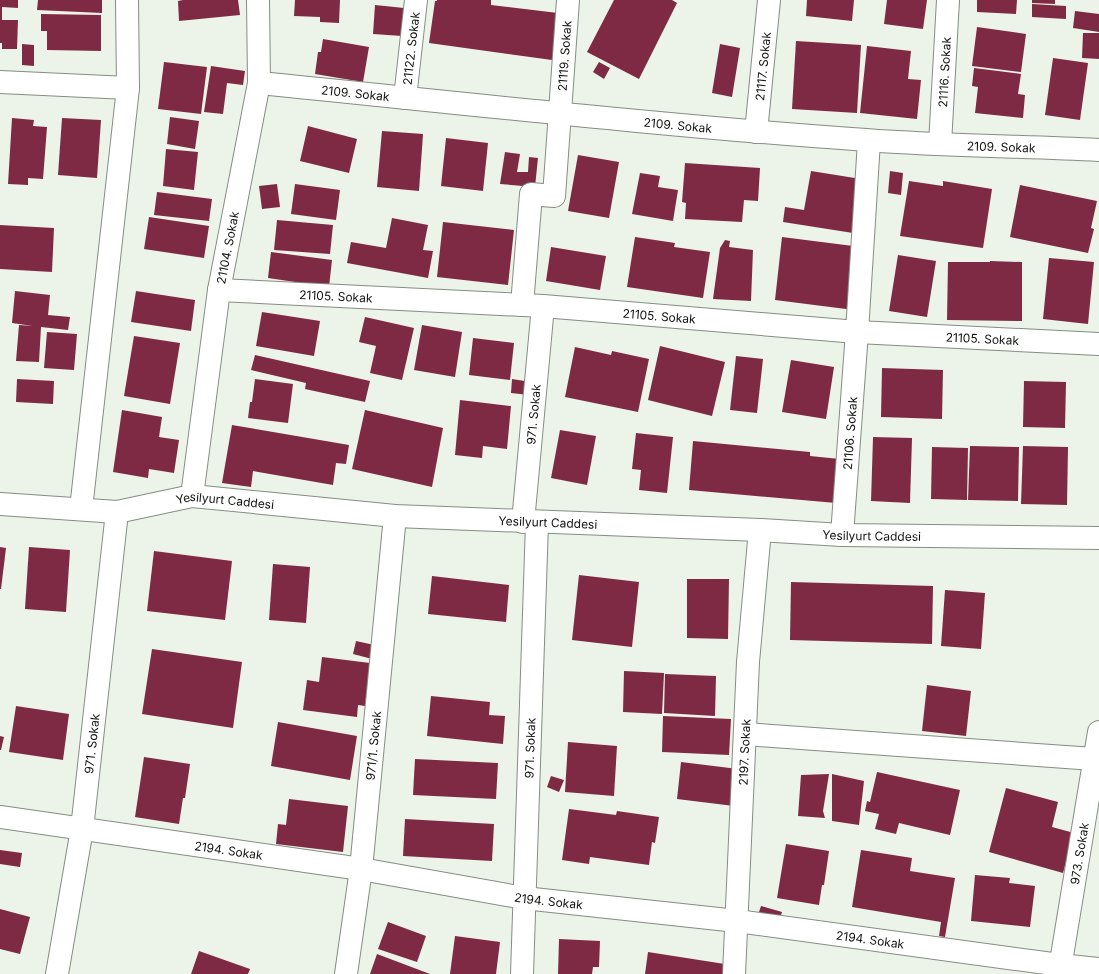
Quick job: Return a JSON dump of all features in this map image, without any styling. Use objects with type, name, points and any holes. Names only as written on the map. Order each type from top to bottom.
[{"type":"street","points":[[80,509],[128,88],[127,0]]},
{"type":"street","name":"21104. Sokak","points":[[192,496],[219,290],[259,83],[258,0]]},
{"type":"street","name":"21122. Sokak","points":[[405,98],[416,0]]},
{"type":"street","name":"21119. Sokak","points":[[533,306],[531,194],[554,196],[568,0]]},
{"type":"street","name":"21117. Sokak","points":[[756,132],[769,0]]},
{"type":"street","name":"21116. Sokak","points":[[940,144],[948,0]]},
{"type":"street","points":[[0,82],[128,88]]},
{"type":"street","name":"2109. Sokak","points":[[259,83],[756,132],[869,141],[1099,150]]},
{"type":"street","name":"21106. Sokak","points":[[842,535],[869,141]]},
{"type":"street","name":"21105. Sokak","points":[[219,290],[533,306],[857,332],[1099,344]]},
{"type":"street","name":"971. Sokak","points":[[522,974],[533,306]]},
{"type":"street","name":"Yesilyurt Caddesi","points":[[0,504],[117,512],[192,496],[395,516],[760,530],[842,535],[1099,538]]},
{"type":"street","name":"971. Sokak","points":[[57,974],[82,828],[117,512]]},
{"type":"street","name":"971/1. Sokak","points":[[346,974],[361,869],[395,516]]},
{"type":"street","name":"2197. Sokak","points":[[734,974],[748,662],[760,530]]},
{"type":"street","name":"973. Sokak","points":[[1059,970],[1093,809],[1094,759],[1099,732]]},
{"type":"street","points":[[745,734],[1094,759]]},
{"type":"street","name":"2194. Sokak","points":[[0,817],[361,869],[524,898],[737,921],[1059,970],[1099,969]]},
{"type":"building","points":[[0,0],[18,0],[18,8],[2,7],[2,20],[18,20],[17,49],[2,49],[2,43],[0,43]]},
{"type":"building","points":[[38,0],[102,0],[102,13],[37,10]]},
{"type":"building","points":[[238,0],[240,15],[179,21],[178,1]]},
{"type":"building","points":[[295,0],[340,0],[339,23],[320,22],[320,17],[294,16]]},
{"type":"building","points":[[491,0],[491,5],[558,13],[552,60],[429,43],[435,1]]},
{"type":"building","points":[[614,0],[672,0],[677,3],[639,79],[587,52]]},
{"type":"building","points":[[807,0],[854,0],[852,21],[806,16]]},
{"type":"building","points":[[887,0],[927,0],[923,29],[884,24]]},
{"type":"building","points":[[977,0],[1017,0],[1016,14],[977,12]]},
{"type":"building","points":[[1032,0],[1055,0],[1055,4],[1032,3]]},
{"type":"building","points":[[1032,4],[1066,6],[1066,19],[1032,17]]},
{"type":"building","points":[[375,5],[404,8],[402,36],[373,34]]},
{"type":"building","points":[[1075,11],[1099,14],[1099,32],[1073,28]]},
{"type":"building","points":[[41,14],[101,15],[101,51],[47,50],[47,31],[41,31]]},
{"type":"building","points":[[977,27],[1026,34],[1021,72],[972,66]]},
{"type":"building","points":[[1083,33],[1099,33],[1099,59],[1082,58]]},
{"type":"building","points":[[323,39],[369,47],[363,82],[315,74],[318,52],[321,52]]},
{"type":"building","points":[[796,41],[861,45],[857,113],[792,109]]},
{"type":"building","points":[[22,44],[34,45],[34,66],[22,65]]},
{"type":"building","points":[[720,44],[740,48],[732,97],[712,93]]},
{"type":"building","points":[[867,46],[911,51],[908,79],[921,80],[917,119],[860,113]]},
{"type":"building","points":[[1053,58],[1088,63],[1080,120],[1045,115]]},
{"type":"building","points":[[164,62],[207,67],[201,114],[158,109]]},
{"type":"building","points":[[599,62],[610,68],[604,79],[593,72]]},
{"type":"building","points":[[211,66],[245,71],[243,85],[227,83],[223,114],[204,112]]},
{"type":"building","points":[[974,68],[1021,74],[1018,94],[1025,95],[1023,118],[975,113],[978,87],[972,86]]},
{"type":"building","points":[[170,117],[199,121],[195,149],[167,144]]},
{"type":"building","points":[[12,118],[34,120],[33,126],[47,127],[43,179],[28,178],[28,185],[8,184]]},
{"type":"building","points":[[62,118],[101,120],[97,178],[58,175]]},
{"type":"building","points":[[308,126],[357,139],[349,173],[300,161]]},
{"type":"building","points":[[382,131],[423,134],[419,191],[377,187]]},
{"type":"building","points":[[446,138],[488,143],[483,191],[441,186]]},
{"type":"building","points":[[166,149],[198,152],[194,190],[163,186]]},
{"type":"building","points":[[505,152],[520,154],[517,172],[528,172],[529,157],[538,158],[535,187],[500,184]]},
{"type":"building","points":[[578,155],[619,162],[609,218],[568,211]]},
{"type":"building","points":[[685,163],[760,168],[758,201],[744,200],[742,222],[685,219],[686,203],[682,202]]},
{"type":"building","points":[[811,171],[861,179],[853,233],[783,222],[785,207],[804,210]]},
{"type":"building","points":[[890,171],[903,173],[901,195],[888,193]]},
{"type":"building","points":[[640,173],[660,176],[658,187],[678,190],[673,221],[632,214]]},
{"type":"building","points":[[909,181],[943,186],[943,181],[992,189],[983,248],[900,236]]},
{"type":"building","points":[[277,184],[280,207],[262,209],[259,186]]},
{"type":"building","points":[[295,184],[340,190],[336,220],[291,214]]},
{"type":"building","points":[[1020,185],[1097,201],[1091,228],[1094,229],[1088,253],[1010,237]]},
{"type":"building","points":[[157,192],[212,199],[209,221],[154,215]]},
{"type":"building","points":[[149,217],[209,226],[204,258],[144,249]]},
{"type":"building","points":[[392,218],[428,225],[423,250],[433,251],[428,278],[347,263],[351,242],[386,248]]},
{"type":"building","points":[[277,220],[333,225],[330,254],[274,250]]},
{"type":"building","points":[[443,222],[514,230],[508,285],[437,277]]},
{"type":"building","points":[[0,225],[54,228],[52,272],[0,269]]},
{"type":"building","points":[[635,237],[675,243],[674,247],[710,252],[703,298],[627,287]]},
{"type":"building","points":[[782,237],[861,247],[854,310],[775,300]]},
{"type":"building","points":[[725,240],[730,241],[729,247],[753,250],[751,301],[713,299],[720,248]]},
{"type":"building","points":[[551,247],[606,256],[600,290],[546,281]]},
{"type":"building","points":[[271,252],[332,260],[329,287],[268,278]]},
{"type":"building","points":[[898,255],[936,261],[927,317],[889,311]]},
{"type":"building","points":[[1049,258],[1094,262],[1088,324],[1043,319]]},
{"type":"building","points":[[948,262],[1022,262],[1022,321],[947,320]]},
{"type":"building","points":[[15,291],[50,295],[48,315],[70,317],[68,330],[41,327],[39,362],[16,361],[19,325],[33,326],[12,323]]},
{"type":"building","points":[[136,291],[195,300],[191,331],[131,322]]},
{"type":"building","points":[[262,312],[320,321],[314,356],[256,346]]},
{"type":"building","points":[[365,317],[414,328],[402,380],[370,373],[376,346],[359,342]]},
{"type":"building","points":[[422,325],[462,332],[455,377],[414,370]]},
{"type":"building","points":[[47,332],[77,334],[74,370],[44,368]]},
{"type":"building","points":[[134,336],[180,343],[170,404],[124,396]]},
{"type":"building","points":[[473,338],[514,343],[510,380],[469,375]]},
{"type":"building","points":[[660,346],[725,362],[712,416],[648,400]]},
{"type":"building","points":[[575,347],[611,355],[612,351],[649,359],[638,412],[565,397]]},
{"type":"building","points":[[255,355],[370,381],[365,402],[305,389],[306,383],[251,370]]},
{"type":"building","points":[[736,356],[763,359],[757,413],[730,410]]},
{"type":"building","points":[[791,360],[834,367],[826,419],[782,412]]},
{"type":"building","points":[[882,368],[943,370],[942,419],[881,417]]},
{"type":"building","points":[[17,379],[54,381],[53,404],[16,402]]},
{"type":"building","points":[[255,379],[293,384],[288,423],[248,418]]},
{"type":"building","points":[[512,379],[531,382],[529,395],[511,393]]},
{"type":"building","points":[[1024,381],[1066,382],[1065,428],[1023,427]]},
{"type":"building","points":[[460,400],[511,406],[507,449],[483,446],[482,458],[455,455]]},
{"type":"building","points":[[122,410],[162,417],[159,437],[179,440],[174,473],[149,469],[148,478],[113,472]]},
{"type":"building","points":[[365,410],[443,428],[432,487],[352,469]]},
{"type":"building","points":[[232,425],[349,445],[346,464],[336,463],[333,485],[253,471],[251,487],[222,483]]},
{"type":"building","points":[[560,430],[596,436],[587,485],[551,478]]},
{"type":"building","points":[[636,433],[673,437],[667,493],[639,490],[641,470],[632,469]]},
{"type":"building","points":[[873,437],[912,438],[910,503],[871,501]]},
{"type":"building","points":[[693,441],[810,452],[810,456],[840,459],[836,503],[689,490]]},
{"type":"building","points":[[970,446],[1019,447],[1018,501],[968,500]]},
{"type":"building","points":[[1023,446],[1068,447],[1067,505],[1021,504]]},
{"type":"building","points":[[932,447],[968,448],[967,500],[931,499]]},
{"type":"building","points":[[0,547],[6,548],[1,589],[0,589]]},
{"type":"building","points":[[29,547],[70,550],[66,612],[25,609]]},
{"type":"building","points":[[154,551],[232,561],[225,620],[147,611]]},
{"type":"building","points":[[273,564],[310,567],[306,623],[269,620]]},
{"type":"building","points":[[579,575],[639,582],[632,647],[572,640]]},
{"type":"building","points":[[432,576],[509,585],[506,622],[428,614]]},
{"type":"building","points":[[687,579],[729,579],[728,639],[687,638]]},
{"type":"building","points":[[791,582],[933,586],[932,644],[790,640]]},
{"type":"building","points":[[945,590],[985,593],[981,649],[941,646]]},
{"type":"building","points":[[356,641],[379,646],[376,660],[353,654]]},
{"type":"building","points":[[152,649],[242,662],[233,728],[142,714]]},
{"type":"building","points":[[322,657],[370,663],[365,706],[358,705],[357,717],[303,710],[307,680],[319,682]]},
{"type":"building","points":[[624,671],[664,673],[662,714],[623,712]]},
{"type":"building","points":[[665,674],[716,676],[715,716],[664,713]]},
{"type":"building","points":[[927,685],[971,691],[966,736],[922,731]]},
{"type":"building","points":[[431,696],[490,702],[489,715],[505,716],[503,744],[427,736]]},
{"type":"building","points":[[16,706],[69,714],[63,760],[9,752]]},
{"type":"building","points":[[663,716],[731,719],[729,755],[662,752]]},
{"type":"building","points":[[278,722],[357,736],[350,780],[271,766]]},
{"type":"building","points":[[0,736],[4,737],[1,750],[0,750]]},
{"type":"building","points":[[568,742],[617,746],[614,796],[565,792]]},
{"type":"building","points":[[144,757],[190,764],[185,798],[183,798],[179,824],[135,817]]},
{"type":"building","points":[[415,759],[498,763],[496,799],[413,795]]},
{"type":"building","points":[[681,762],[738,769],[734,806],[677,799]]},
{"type":"building","points":[[877,772],[960,790],[950,835],[899,823],[896,834],[875,829],[879,814],[865,811],[867,801],[870,802]]},
{"type":"building","points":[[829,774],[823,811],[825,818],[798,816],[801,775]]},
{"type":"building","points":[[832,774],[864,781],[859,825],[832,821]]},
{"type":"building","points":[[551,776],[564,780],[559,792],[547,787]]},
{"type":"building","points":[[1006,788],[1058,802],[1052,827],[1074,833],[1063,873],[989,852]]},
{"type":"building","points":[[289,799],[348,806],[343,852],[276,844],[278,824],[286,825]]},
{"type":"building","points":[[569,809],[616,815],[617,811],[659,817],[655,843],[652,842],[649,865],[590,857],[589,864],[562,860]]},
{"type":"building","points":[[405,819],[494,824],[492,861],[403,856]]},
{"type":"building","points":[[786,844],[829,851],[824,885],[822,885],[819,905],[777,898]]},
{"type":"building","points":[[0,850],[22,853],[20,867],[0,864]]},
{"type":"building","points":[[861,850],[912,858],[910,871],[955,878],[945,937],[939,936],[941,922],[852,907]]},
{"type":"building","points":[[975,875],[1010,878],[1009,883],[1035,886],[1030,927],[971,921]]},
{"type":"building","points":[[761,906],[782,912],[779,922],[758,915]]},
{"type":"building","points":[[0,909],[30,917],[20,954],[0,949]]},
{"type":"building","points":[[388,922],[426,936],[417,962],[378,949]]},
{"type":"building","points":[[455,936],[500,942],[496,974],[450,974]]},
{"type":"building","points":[[559,939],[600,941],[599,967],[593,967],[592,974],[558,974]]},
{"type":"building","points":[[199,951],[250,969],[248,974],[191,974]]},
{"type":"building","points":[[648,952],[731,965],[730,974],[645,974]]},
{"type":"building","points":[[377,954],[430,974],[370,974]]}]
